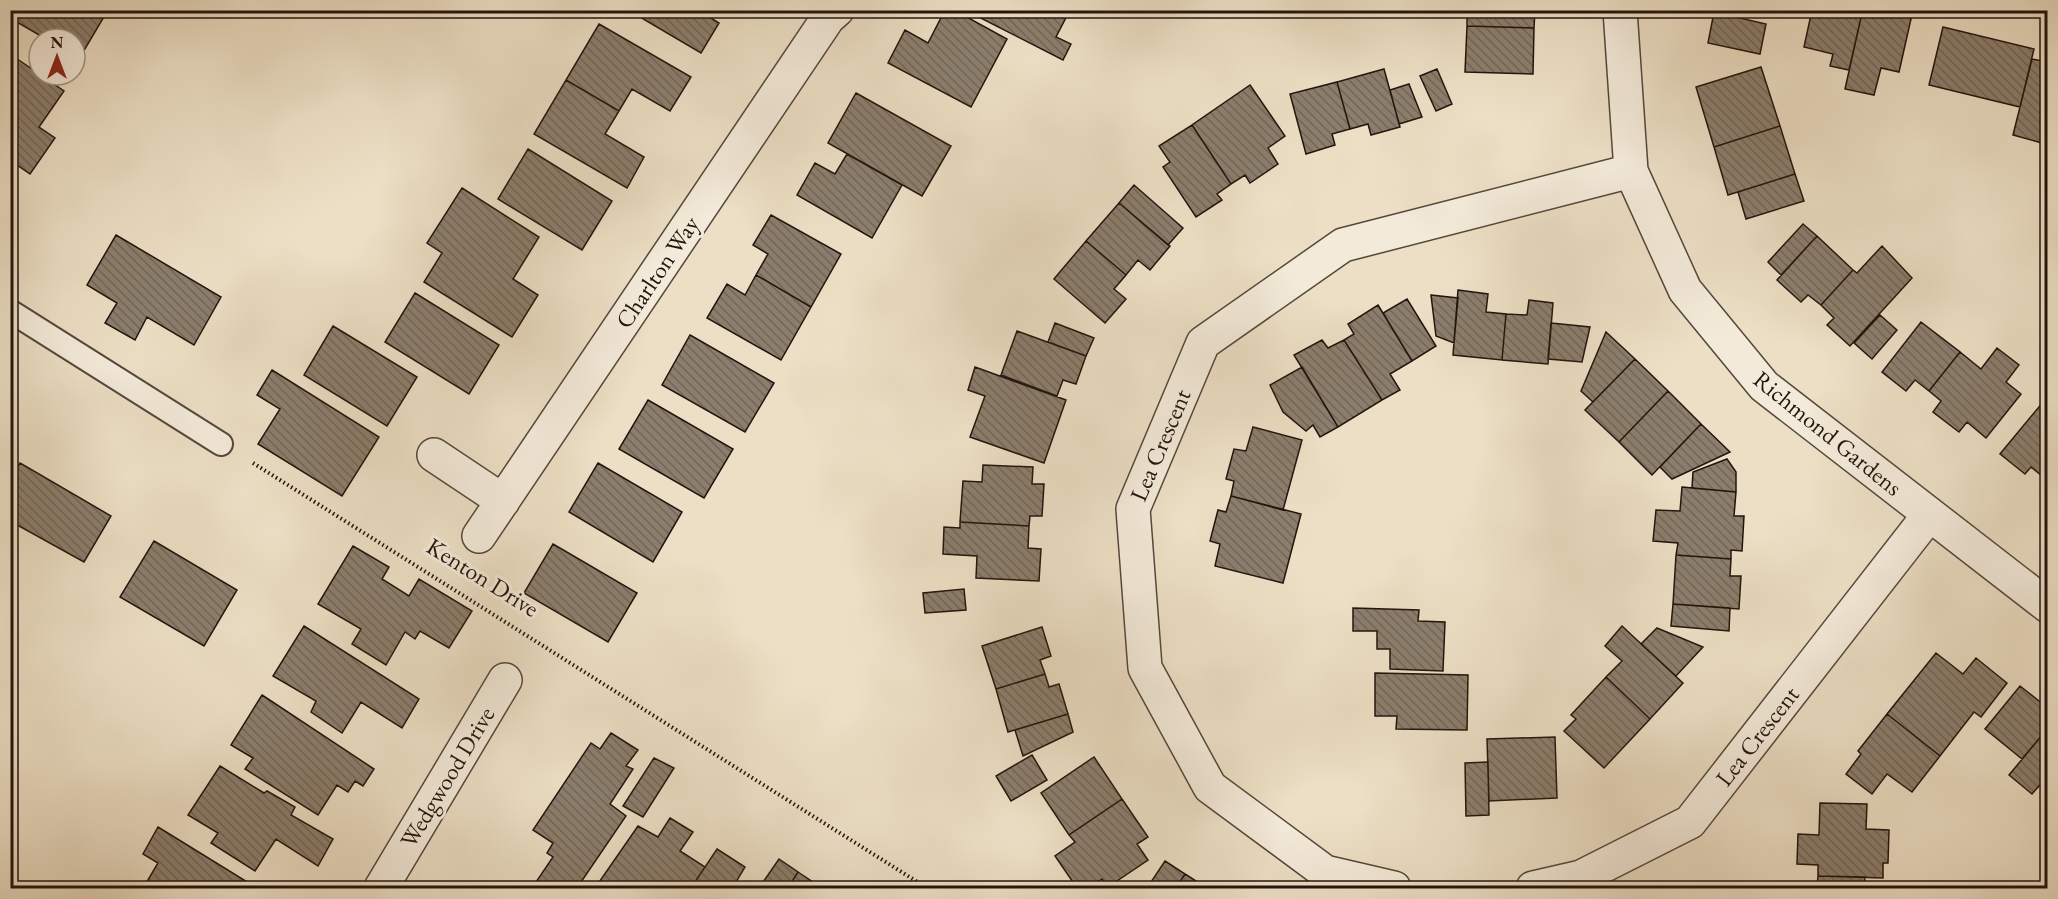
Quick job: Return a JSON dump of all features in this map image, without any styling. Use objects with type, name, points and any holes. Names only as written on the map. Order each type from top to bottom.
[{"type":"street","name":"Charlton Way","points":[[479,536],[828,18],[837,10]]},
{"type":"street","name":"Richmond Gardens","points":[[1620,10],[1631,171],[1685,290],[1764,386],[2048,606]]},
{"type":"street","name":"Lea Crescent","points":[[1394,888],[1325,872],[1210,787],[1145,668],[1133,509],[1203,343],[1343,244],[1631,171]]},
{"type":"street","points":[[434,456],[503,501]]},
{"type":"street","name":"Lea Crescent","points":[[1533,888],[1581,877],[1690,822],[1929,515]]},
{"type":"street","name":"Wedgwood Drive","points":[[394,884],[505,680]]},
{"type":"lane","points":[[10,311],[222,444]]},
{"type":"path","name":"Kenton Drive","points":[[222,444],[927,888]]},
{"type":"building","points":[[10,10],[108,10],[87,45],[87,27],[27,28],[10,18]]},
{"type":"building","points":[[628,10],[698,10],[719,23],[701,53]]},
{"type":"building","points":[[945,10],[954,10],[1007,39],[971,107],[888,63],[905,30],[928,43]]},
{"type":"building","points":[[1070,10],[1056,37],[1071,44],[1063,60],[967,11]]},
{"type":"building","points":[[1467,10],[1535,10],[1534,28],[1467,26]]},
{"type":"building","points":[[1812,10],[1862,13],[1849,70],[1830,66],[1833,54],[1804,47]]},
{"type":"building","points":[[1883,10],[1913,10],[1899,72],[1881,68],[1874,95],[1845,89],[1862,13],[1881,17]]},
{"type":"building","points":[[1714,12],[1766,24],[1760,54],[1708,43]]},
{"type":"building","points":[[599,24],[691,77],[670,111],[632,89],[619,111],[566,80]]},
{"type":"building","points":[[1467,26],[1534,28],[1533,74],[1465,72]]},
{"type":"building","points":[[1943,27],[2034,49],[2020,107],[1929,85]]},
{"type":"building","points":[[10,54],[27,66],[27,87],[58,87],[64,91],[39,127],[55,138],[30,174],[10,160]]},
{"type":"building","points":[[2032,59],[2048,62],[2048,119],[2042,143],[2013,135]]},
{"type":"building","points":[[1761,67],[1780,126],[1714,147],[1696,87]]},
{"type":"building","points":[[1384,69],[1400,127],[1371,135],[1368,124],[1350,129],[1337,82]]},
{"type":"building","points":[[1437,69],[1452,104],[1436,111],[1420,76]]},
{"type":"building","points":[[566,80],[619,111],[605,134],[644,157],[627,188],[534,134]]},
{"type":"building","points":[[1337,82],[1350,129],[1332,134],[1335,145],[1306,154],[1290,94]]},
{"type":"building","points":[[1409,84],[1422,117],[1399,124],[1390,90]]},
{"type":"building","points":[[1250,85],[1285,136],[1268,148],[1278,164],[1250,183],[1245,175],[1231,184],[1192,125]]},
{"type":"building","points":[[856,93],[951,146],[922,196],[828,143]]},
{"type":"building","points":[[1192,125],[1231,184],[1217,194],[1222,200],[1196,217],[1163,167],[1170,162],[1159,146]]},
{"type":"building","points":[[1780,126],[1795,174],[1728,195],[1714,147]]},
{"type":"building","points":[[528,149],[612,201],[582,250],[498,199]]},
{"type":"building","points":[[847,154],[902,185],[872,238],[797,195],[815,163],[835,174]]},
{"type":"building","points":[[1795,174],[1804,201],[1746,219],[1738,192]]},
{"type":"building","points":[[1134,185],[1183,228],[1168,245],[1119,203]]},
{"type":"building","points":[[462,188],[539,237],[513,279],[538,295],[512,337],[424,282],[442,253],[427,243]]},
{"type":"building","points":[[1119,203],[1170,246],[1150,270],[1138,260],[1126,275],[1086,241]]},
{"type":"building","points":[[771,215],[841,254],[811,307],[756,275],[768,254],[753,245]]},
{"type":"building","points":[[1803,224],[1817,236],[1781,275],[1768,262]]},
{"type":"building","points":[[116,235],[221,297],[194,345],[147,317],[135,340],[105,323],[117,303],[87,285]]},
{"type":"building","points":[[1817,236],[1853,270],[1821,305],[1808,295],[1801,302],[1777,280]]},
{"type":"building","points":[[1086,241],[1126,275],[1114,289],[1126,299],[1105,323],[1054,279]]},
{"type":"building","points":[[1882,246],[1912,278],[1850,346],[1827,325],[1834,318],[1821,305],[1853,270],[1857,273]]},
{"type":"building","points":[[756,275],[811,307],[781,360],[707,318],[727,284],[745,295]]},
{"type":"building","points":[[1458,290],[1488,294],[1486,312],[1506,314],[1502,360],[1453,355]]},
{"type":"building","points":[[415,293],[499,345],[469,394],[385,342]]},
{"type":"building","points":[[1431,295],[1458,298],[1454,343],[1436,336]]},
{"type":"building","points":[[1407,299],[1436,346],[1412,361],[1383,313]]},
{"type":"building","points":[[1529,300],[1553,303],[1548,364],[1502,360],[1506,314],[1527,315]]},
{"type":"building","points":[[1378,305],[1412,361],[1390,374],[1400,390],[1382,400],[1344,340],[1354,334],[1348,324]]},
{"type":"building","points":[[1880,315],[1897,330],[1872,359],[1854,343]]},
{"type":"building","points":[[1921,322],[1960,352],[1929,391],[1915,380],[1906,391],[1882,372]]},
{"type":"building","points":[[1055,323],[1094,338],[1086,356],[1048,342]]},
{"type":"building","points":[[1551,323],[1590,327],[1582,362],[1548,359]]},
{"type":"building","points":[[333,326],[417,377],[387,426],[304,375]]},
{"type":"building","points":[[1017,331],[1086,356],[1076,384],[1063,380],[1057,396],[1001,375]]},
{"type":"building","points":[[1606,332],[1635,359],[1593,402],[1581,391]]},
{"type":"building","points":[[690,335],[774,383],[745,432],[662,385]]},
{"type":"building","points":[[1322,340],[1328,348],[1344,340],[1382,400],[1338,427],[1294,355]]},
{"type":"building","points":[[1997,348],[2019,365],[2006,382],[2021,394],[1986,438],[1967,422],[1959,432],[1933,412],[1941,401],[1929,391],[1960,352],[1981,369]]},
{"type":"building","points":[[1635,359],[1668,391],[1619,442],[1585,410]]},
{"type":"building","points":[[975,367],[1066,400],[1044,463],[970,437],[985,396],[968,390]]},
{"type":"building","points":[[1302,367],[1338,427],[1320,437],[1313,425],[1306,431],[1283,412],[1270,385]]},
{"type":"building","points":[[272,370],[379,437],[342,496],[258,444],[280,409],[257,395]]},
{"type":"building","points":[[1668,391],[1701,424],[1652,475],[1619,442]]},
{"type":"building","points":[[2048,396],[2048,481],[2031,467],[2025,474],[2000,454]]},
{"type":"building","points":[[648,400],[733,449],[704,498],[619,449]]},
{"type":"building","points":[[1701,424],[1730,452],[1672,479],[1660,467]]},
{"type":"building","points":[[1253,427],[1302,440],[1283,510],[1231,496],[1234,481],[1226,479],[1234,449],[1246,451]]},
{"type":"building","points":[[1727,459],[1736,472],[1736,492],[1692,488],[1693,472]]},
{"type":"building","points":[[20,463],[111,516],[84,562],[10,521],[10,480]]},
{"type":"building","points":[[598,463],[682,512],[653,562],[569,512]]},
{"type":"building","points":[[983,465],[1033,467],[1032,484],[1044,484],[1042,516],[1030,516],[1029,526],[960,522],[963,481],[982,482]]},
{"type":"building","points":[[1682,487],[1736,492],[1734,516],[1744,516],[1742,551],[1731,550],[1731,559],[1676,555],[1678,543],[1653,541],[1656,510],[1680,511]]},
{"type":"building","points":[[1231,496],[1301,514],[1283,583],[1215,566],[1220,544],[1210,541],[1218,510],[1226,512]]},
{"type":"building","points":[[960,522],[1029,526],[1028,548],[1041,549],[1039,581],[976,578],[977,556],[943,554],[944,527],[960,528]]},
{"type":"building","points":[[154,541],[237,590],[204,646],[120,597]]},
{"type":"building","points":[[553,544],[637,593],[608,642],[524,593]]},
{"type":"building","points":[[353,546],[389,567],[382,579],[409,596],[419,579],[472,611],[449,648],[420,631],[415,639],[405,632],[386,665],[352,644],[361,629],[318,604]]},
{"type":"building","points":[[1676,555],[1731,559],[1730,576],[1741,576],[1739,609],[1673,604]]},
{"type":"building","points":[[964,589],[966,610],[925,613],[923,593]]},
{"type":"building","points":[[1673,604],[1730,608],[1729,631],[1671,626]]},
{"type":"building","points":[[1353,608],[1419,610],[1418,621],[1445,622],[1443,671],[1390,669],[1390,649],[1377,649],[1377,631],[1353,631]]},
{"type":"building","points":[[304,626],[419,699],[402,728],[361,702],[342,733],[311,712],[316,701],[273,676]]},
{"type":"building","points":[[1622,626],[1683,683],[1650,719],[1606,677],[1622,661],[1605,646]]},
{"type":"building","points":[[1042,627],[1051,656],[1040,660],[1045,674],[996,689],[982,646]]},
{"type":"building","points":[[1657,628],[1703,647],[1676,676],[1641,644]]},
{"type":"building","points":[[1936,653],[1963,674],[1976,658],[2007,683],[1981,717],[1974,712],[1940,756],[1887,714]]},
{"type":"building","points":[[1375,673],[1468,675],[1467,730],[1396,729],[1397,716],[1375,716]]},
{"type":"building","points":[[1045,674],[1049,687],[1059,684],[1068,714],[1008,732],[996,689]]},
{"type":"building","points":[[1606,677],[1650,719],[1604,768],[1564,731],[1576,719],[1571,715]]},
{"type":"building","points":[[2020,686],[2048,708],[2048,728],[2022,759],[1985,729]]},
{"type":"building","points":[[262,695],[374,769],[363,786],[355,781],[348,792],[337,785],[318,815],[245,769],[253,758],[231,745]]},
{"type":"building","points":[[1068,714],[1073,732],[1023,756],[1015,730]]},
{"type":"building","points":[[1887,714],[1940,756],[1912,792],[1887,774],[1872,794],[1846,774],[1861,754],[1858,751]]},
{"type":"building","points":[[2048,728],[2048,780],[2046,778],[2032,794],[2009,775]]},
{"type":"building","points":[[611,733],[638,750],[626,766],[633,769],[610,804],[626,816],[577,888],[532,888],[553,857],[547,853],[553,843],[533,830],[591,743],[600,749]]},
{"type":"building","points":[[1555,737],[1557,798],[1489,801],[1487,739]]},
{"type":"building","points":[[1032,755],[1047,780],[1011,801],[996,776]]},
{"type":"building","points":[[1094,757],[1122,799],[1069,835],[1041,793]]},
{"type":"building","points":[[654,758],[674,768],[643,817],[623,806]]},
{"type":"building","points":[[1488,762],[1489,815],[1466,816],[1465,763]]},
{"type":"building","points":[[220,766],[264,793],[267,791],[295,807],[291,815],[333,839],[318,866],[276,839],[255,871],[211,843],[218,833],[188,815]]},
{"type":"building","points":[[1122,799],[1148,837],[1137,844],[1148,860],[1108,887],[1102,879],[1089,888],[1077,888],[1055,856],[1075,842],[1069,835]]},
{"type":"building","points":[[1820,803],[1867,804],[1866,829],[1889,830],[1888,863],[1883,863],[1883,878],[1818,876],[1818,865],[1797,864],[1798,834],[1819,835]]},
{"type":"building","points":[[670,818],[693,832],[680,851],[705,867],[691,888],[595,888],[638,826],[658,837]]},
{"type":"building","points":[[158,827],[257,888],[151,888],[145,885],[158,863],[143,854]]},
{"type":"building","points":[[717,849],[745,867],[733,887],[736,888],[691,888]]},
{"type":"building","points":[[779,859],[798,872],[788,888],[759,888]]},
{"type":"building","points":[[1165,861],[1185,874],[1176,888],[1147,888]]},
{"type":"building","points":[[798,872],[816,884],[814,888],[788,888]]},
{"type":"building","points":[[1185,874],[1207,888],[1176,888]]},
{"type":"building","points":[[1818,876],[1865,877],[1864,888],[1817,888]]}]
